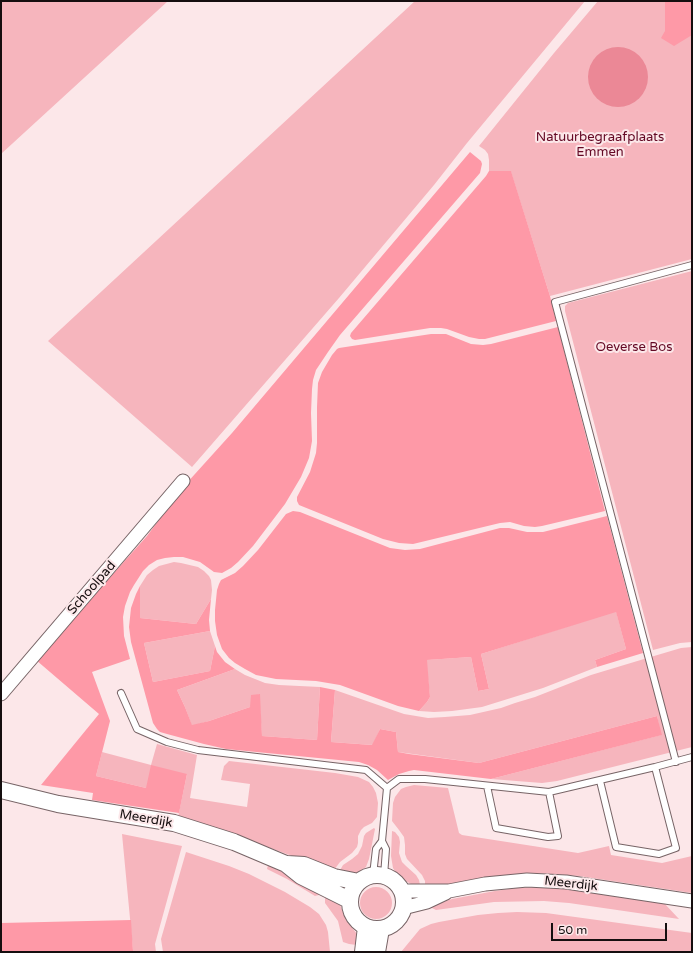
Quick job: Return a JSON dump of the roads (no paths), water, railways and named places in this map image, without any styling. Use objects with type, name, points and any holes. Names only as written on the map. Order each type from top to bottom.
[{"type":"street","name":"Schoolpad","points":[[1,694],[183,481]]},
{"type":"street","name":"Meerdijk","points":[[1,790],[58,804],[174,823],[234,842],[286,864],[301,876],[349,900]]},
{"type":"street","name":"Meerdijk","points":[[286,864],[304,865],[334,877],[372,878]]},
{"type":"street","points":[[372,878],[391,879],[397,884],[401,891],[404,899],[401,916],[389,927],[374,928],[360,924],[355,919],[349,900],[352,890],[372,878]]},
{"type":"street","name":"Meerdijk","points":[[401,891],[449,891],[485,884],[527,880],[566,882],[692,901]]},
{"type":"street","name":"Meerdijk","points":[[403,908],[427,902],[449,891]]},
{"type":"street","points":[[363,952],[374,928]]},
{"type":"street","points":[[374,928],[377,952]]},
{"type":"lane","points":[[676,762],[555,302],[692,265]]},
{"type":"lane","points":[[121,693],[137,729],[167,742],[198,750],[366,770],[387,788]]},
{"type":"lane","points":[[372,878],[376,849],[382,841],[387,788],[399,779],[425,779],[549,792],[692,757]]},
{"type":"lane","points":[[600,780],[616,847],[659,854],[676,848],[655,767]]},
{"type":"lane","points":[[487,786],[496,828],[548,837],[558,836],[549,792]]},
{"type":"lane","points":[[372,878],[386,849],[382,841]]},
{"type":"park label","name":"Natuurbegraafplaats Emmen","points":[[600,146]]},
{"type":"park label","name":"Oeverse Bos","points":[[634,348]]}]
